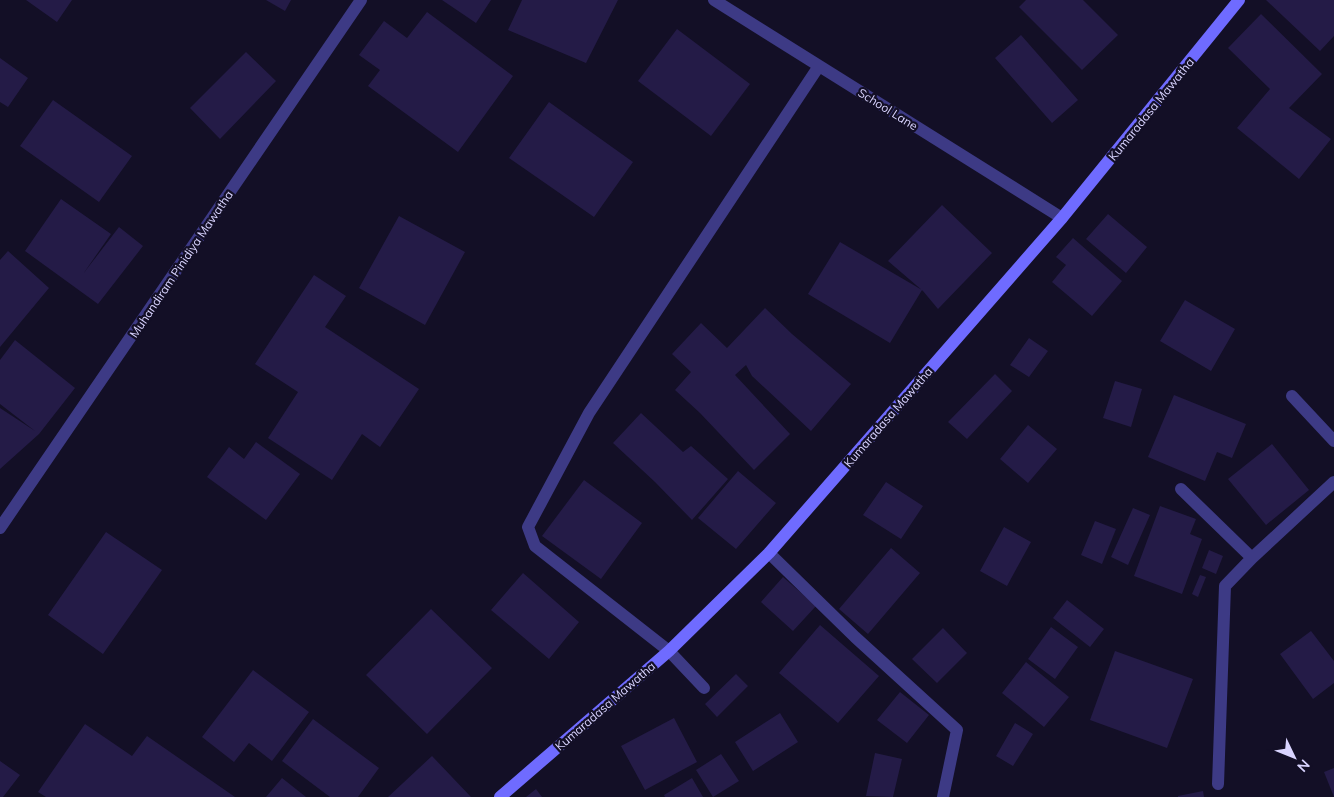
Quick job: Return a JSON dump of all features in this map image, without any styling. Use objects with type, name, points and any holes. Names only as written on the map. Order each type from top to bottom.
[{"type":"main road","name":"Kumaradasa Mawatha","points":[[500,797],[669,651],[769,553],[1062,218],[1239,0]]},
{"type":"street","name":"Muhandiram Pinidiya Mawatha","points":[[0,528],[361,0]]},
{"type":"street","name":"School Lane","points":[[714,0],[1062,218]]},
{"type":"street","points":[[704,688],[669,651],[535,546],[528,528],[588,412],[819,66]]},
{"type":"street","points":[[1292,396],[1334,441]]},
{"type":"street","points":[[1218,784],[1225,586],[1252,558],[1334,482]]},
{"type":"street","points":[[1181,489],[1252,558]]},
{"type":"street","points":[[769,553],[855,637],[957,730],[943,797]]},
{"type":"building","points":[[26,0],[72,0],[57,22]]},
{"type":"building","points":[[266,0],[291,0],[285,11]]},
{"type":"building","points":[[442,0],[491,0],[476,23]]},
{"type":"building","points":[[522,0],[618,0],[586,63],[508,30]]},
{"type":"building","points":[[1026,0],[1083,0],[1118,35],[1082,70],[1019,7]]},
{"type":"building","points":[[1266,0],[1334,0],[1334,36],[1320,51]]},
{"type":"building","points":[[427,12],[513,76],[458,152],[368,86],[380,70],[359,55],[384,21],[407,38]]},
{"type":"building","points":[[1261,14],[1322,74],[1289,108],[1331,139],[1299,179],[1237,128],[1270,89],[1228,48]]},
{"type":"building","points":[[677,29],[750,84],[711,136],[638,81]]},
{"type":"building","points":[[1021,35],[1078,100],[1052,123],[995,58]]},
{"type":"building","points":[[246,52],[276,81],[220,139],[190,108]]},
{"type":"building","points":[[0,58],[28,78],[8,107],[0,102]]},
{"type":"building","points":[[53,100],[132,156],[99,202],[20,146]]},
{"type":"building","points":[[549,102],[633,162],[594,217],[509,158]]},
{"type":"building","points":[[61,199],[111,234],[83,274],[119,227],[143,246],[98,304],[25,251]]},
{"type":"building","points":[[942,205],[992,253],[938,309],[923,291],[888,261]]},
{"type":"building","points":[[1108,214],[1147,247],[1126,273],[1086,239]]},
{"type":"building","points":[[399,216],[465,252],[425,325],[359,288]]},
{"type":"building","points":[[1073,238],[1122,281],[1092,316],[1052,282],[1066,265],[1056,257]]},
{"type":"building","points":[[840,242],[922,290],[890,343],[808,294]]},
{"type":"building","points":[[8,251],[49,288],[0,347],[0,260]]},
{"type":"building","points":[[314,275],[346,296],[325,327],[419,389],[380,447],[362,434],[332,480],[268,438],[298,392],[255,364]]},
{"type":"building","points":[[1185,300],[1235,329],[1211,371],[1160,341]]},
{"type":"building","points":[[765,308],[792,334],[851,384],[811,431],[752,376],[746,365],[735,375],[790,434],[754,470],[700,413],[675,390],[691,372],[672,354],[701,323],[727,348]]},
{"type":"building","points":[[1029,338],[1048,351],[1029,377],[1010,365]]},
{"type":"building","points":[[15,340],[75,388],[39,434],[0,469],[0,408],[35,431],[0,404],[0,360]]},
{"type":"building","points":[[995,374],[1012,391],[967,439],[948,422]]},
{"type":"building","points":[[1115,381],[1142,389],[1131,427],[1103,418]]},
{"type":"building","points":[[1174,395],[1246,424],[1232,458],[1217,452],[1205,481],[1148,457]]},
{"type":"building","points":[[641,413],[683,452],[691,446],[728,479],[692,520],[613,443]]},
{"type":"building","points":[[1028,425],[1057,449],[1028,483],[1000,459]]},
{"type":"building","points":[[256,442],[300,474],[266,520],[207,477],[229,447],[244,459]]},
{"type":"building","points":[[1272,444],[1309,490],[1266,525],[1228,479]]},
{"type":"building","points":[[738,471],[776,503],[736,549],[698,518]]},
{"type":"building","points":[[584,480],[642,523],[601,579],[542,536]]},
{"type":"building","points":[[886,482],[923,506],[901,539],[863,515]]},
{"type":"building","points":[[1160,506],[1196,519],[1190,534],[1202,539],[1182,594],[1134,576]]},
{"type":"building","points":[[1133,508],[1150,515],[1128,565],[1111,557]]},
{"type":"building","points":[[1095,521],[1116,529],[1102,564],[1081,555]]},
{"type":"building","points":[[1004,527],[1031,542],[1007,586],[980,571]]},
{"type":"building","points":[[106,532],[162,570],[103,654],[48,615]]},
{"type":"building","points":[[891,548],[920,573],[868,634],[839,609]]},
{"type":"building","points":[[1209,550],[1223,556],[1216,574],[1202,568]]},
{"type":"building","points":[[523,573],[579,622],[549,659],[491,610]]},
{"type":"building","points":[[1200,575],[1206,577],[1198,597],[1192,594]]},
{"type":"building","points":[[783,577],[816,606],[793,631],[761,602]]},
{"type":"building","points":[[1067,600],[1104,629],[1090,647],[1053,618]]},
{"type":"building","points":[[431,609],[492,668],[427,734],[366,675]]},
{"type":"building","points":[[820,625],[879,676],[838,723],[779,673]]},
{"type":"building","points":[[1051,627],[1078,647],[1055,679],[1028,659]]},
{"type":"building","points":[[943,628],[967,653],[937,683],[912,659]]},
{"type":"building","points":[[1311,631],[1334,661],[1334,683],[1313,699],[1280,654]]},
{"type":"building","points":[[1115,651],[1193,679],[1167,748],[1090,720]]},
{"type":"building","points":[[1026,662],[1069,697],[1044,727],[1002,693]]},
{"type":"building","points":[[253,670],[309,712],[272,761],[249,743],[234,762],[202,737]]},
{"type":"building","points":[[736,674],[748,686],[717,717],[705,704]]},
{"type":"building","points":[[900,692],[929,715],[907,743],[877,720]]},
{"type":"building","points":[[780,713],[798,742],[753,771],[735,742]]},
{"type":"building","points":[[674,718],[697,762],[645,790],[621,746]]},
{"type":"building","points":[[313,719],[379,768],[358,797],[330,797],[282,761]]},
{"type":"building","points":[[1015,723],[1033,734],[1013,766],[996,756]]},
{"type":"building","points":[[85,724],[132,756],[147,736],[235,797],[46,797],[38,792]]},
{"type":"building","points":[[875,753],[902,759],[893,797],[866,796]]},
{"type":"building","points":[[721,754],[739,781],[713,797],[696,770]]},
{"type":"building","points":[[432,756],[471,797],[388,797]]},
{"type":"building","points":[[0,761],[20,775],[3,797],[0,797]]},
{"type":"building","points":[[1334,768],[1334,797],[1324,772]]},
{"type":"building","points":[[282,778],[306,797],[266,797]]},
{"type":"building","points":[[692,778],[703,797],[665,797],[664,795]]},
{"type":"building","points":[[536,789],[542,797],[526,797]]},
{"type":"building","points":[[1203,791],[1204,797],[1178,797],[1178,796]]}]
